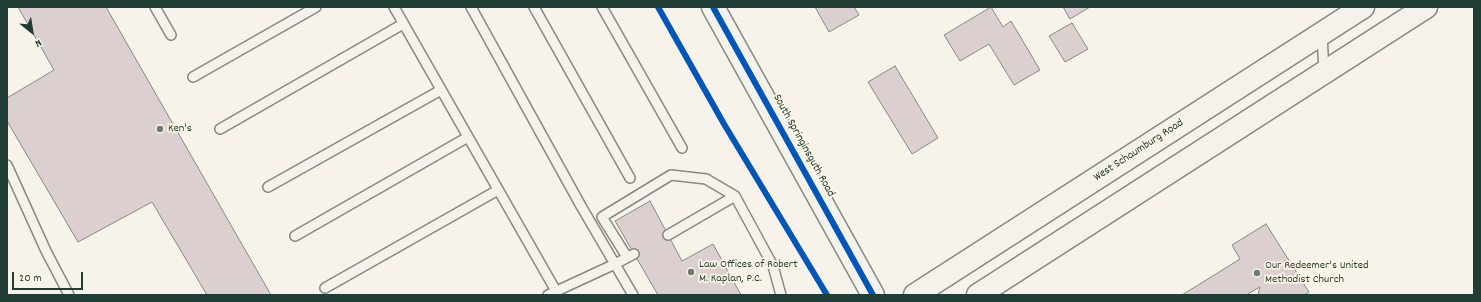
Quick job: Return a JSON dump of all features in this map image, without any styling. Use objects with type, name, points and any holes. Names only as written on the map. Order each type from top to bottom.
[{"type":"main road","name":"South Springinsguth Road","points":[[713,7],[873,295]]},
{"type":"main road","name":"West Schaumburg Road","points":[[915,295],[1363,7]]},
{"type":"main road","points":[[978,295],[1426,7]]},
{"type":"lane","points":[[155,7],[171,35]]},
{"type":"lane","points":[[193,77],[316,7]]},
{"type":"lane","points":[[394,7],[498,190],[552,293],[631,256],[602,217],[671,175],[706,178],[735,196],[773,266],[781,295]]},
{"type":"lane","points":[[471,7],[581,206],[633,295]]},
{"type":"lane","points":[[534,7],[630,178]]},
{"type":"lane","points":[[602,7],[682,148]]},
{"type":"lane","points":[[220,129],[403,24]]},
{"type":"lane","points":[[1322,34],[1324,73]]},
{"type":"lane","points":[[268,187],[441,90]]},
{"type":"lane","points":[[296,236],[468,137]]},
{"type":"lane","points":[[7,165],[46,251],[69,295]]},
{"type":"lane","points":[[325,288],[498,190]]},
{"type":"lane","points":[[668,235],[735,196]]},
{"type":"building","points":[[18,7],[106,7],[271,295],[207,295],[152,202],[78,242],[7,121],[7,98],[54,70]]},
{"type":"building","points":[[815,7],[854,7],[859,15],[829,32]]},
{"type":"building","points":[[991,7],[1003,27],[1011,21],[1040,70],[1014,85],[989,44],[960,61],[944,35]]},
{"type":"building","points":[[1063,7],[1090,7],[1070,19]]},
{"type":"building","points":[[1072,23],[1088,49],[1065,62],[1049,36]]},
{"type":"building","points":[[895,66],[938,138],[912,154],[868,82]]},
{"type":"building","points":[[650,201],[682,261],[713,244],[741,295],[658,295],[615,221]]},
{"type":"building","name":"Our Redeemer's United Methodist Church","points":[[1266,224],[1309,292],[1304,295],[1258,295],[1260,287],[1246,295],[1182,295],[1240,259],[1232,245]]},
{"type":"cycle path","points":[[658,7],[724,124],[827,295]]},
{"type":"cycle path","points":[[713,7],[873,295]]},
{"type":"place","name":"Ken's","points":[[160,129]]},
{"type":"place","name":"Law Offices of Robert M. Kaplan, P.C.","points":[[691,272]]},
{"type":"place","name":"Our Redeemer's United Methodist Church","points":[[1257,273]]}]
